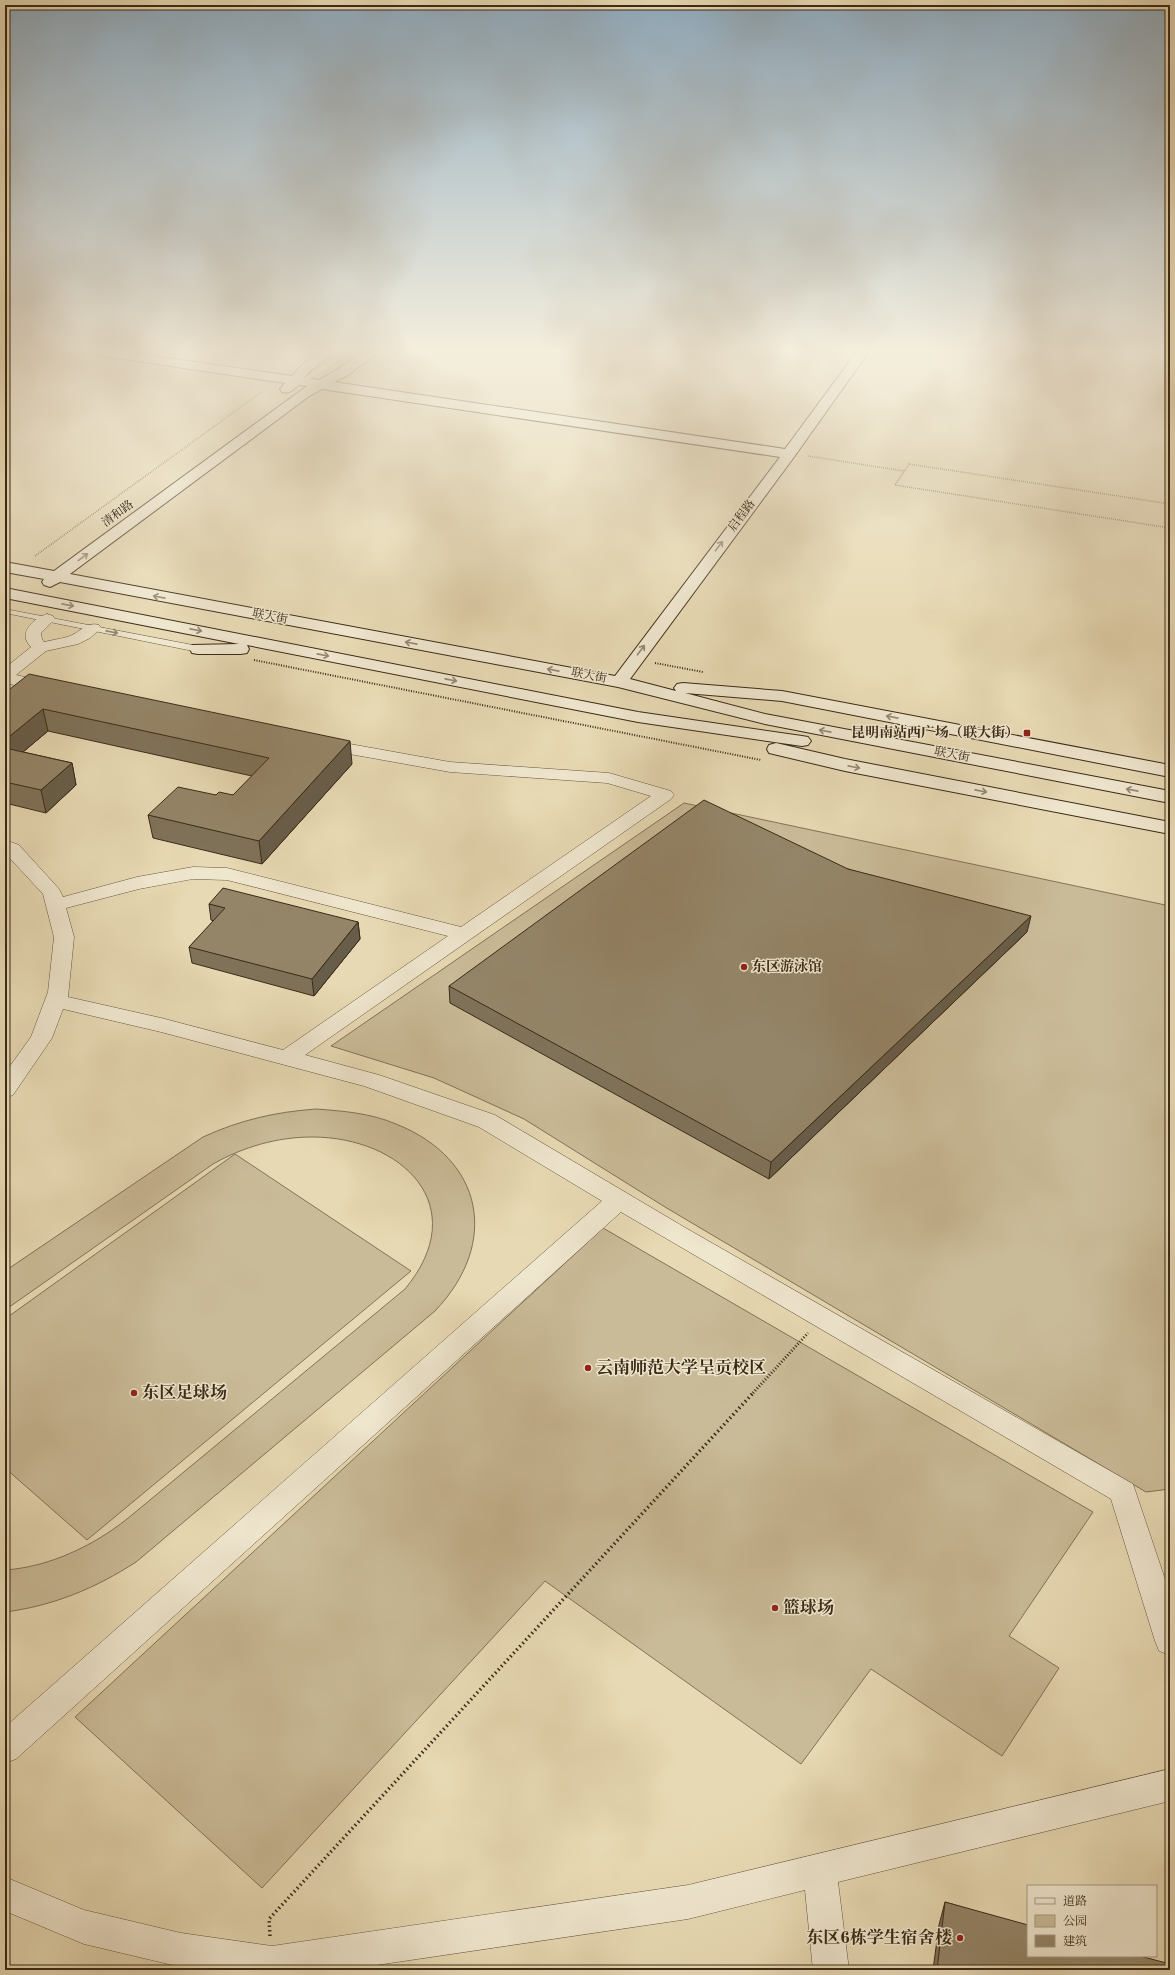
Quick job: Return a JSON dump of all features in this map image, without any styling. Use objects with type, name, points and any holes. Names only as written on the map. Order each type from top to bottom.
[{"type":"main road","name":"清和路","points":[[183,466],[217,442]]},
{"type":"main road","name":"清和路","points":[[30,598],[227,442]]},
{"type":"main road","points":[[705,442],[789,454]]},
{"type":"main road","name":"启程路","points":[[618,682],[798,442]]},
{"type":"main road","points":[[7,593],[37,574],[55,560]]},
{"type":"main road","name":"联大街","points":[[5,568],[618,682],[765,719],[1170,797]]},
{"type":"main road","name":"联大街","points":[[7,593],[638,717],[852,748],[1170,810]]},
{"type":"main road","points":[[198,649],[297,650]]},
{"type":"main road","points":[[618,682],[774,707],[1170,783]]},
{"type":"main road","points":[[618,682],[782,696],[1170,771]]},
{"type":"main road","points":[[638,717],[845,765],[1170,828]]},
{"type":"street","points":[[41,646],[34,640],[33,633],[37,626],[47,619]]},
{"type":"street","points":[[8,681],[41,646],[72,641],[84,635],[93,628]]},
{"type":"street","points":[[8,681],[63,690]]},
{"type":"street","points":[[286,1058],[665,796],[609,778],[450,767],[301,739]]},
{"type":"street","points":[[5,846],[12,849],[52,893],[64,937],[59,992],[56,1001],[41,1038],[5,1090]]},
{"type":"street","points":[[56,905],[137,883],[193,873],[227,874],[465,934]]},
{"type":"street","points":[[56,1001],[161,1025],[371,1080],[487,1121],[619,1200],[1123,1492],[1170,1641]]},
{"type":"street","points":[[5,1748],[619,1200]]},
{"type":"street","points":[[5,1894],[84,1927],[181,1950],[270,1967],[688,1902],[1170,1785]]},
{"type":"street","points":[[820,1870],[831,1970]]},
{"type":"lane","points":[[5,611],[198,649]]},
{"type":"path","points":[[55,560],[34,556],[193,442]]},
{"type":"path","points":[[789,454],[904,471]]},
{"type":"path","points":[[1170,504],[909,464],[895,485],[1170,528]]},
{"type":"path","points":[[635,659],[710,673]]},
{"type":"path","points":[[253,660],[763,760]]},
{"type":"path","points":[[270,1967],[269,1918],[822,1318]]},
{"type":"green space","points":[[684,803],[1170,906],[1170,1489],[1146,1492],[665,1207],[524,1119],[434,1078],[331,1046]]},
{"type":"green space","points":[[316,1109],[356,1113],[386,1120],[426,1139],[448,1158],[464,1181],[473,1205],[474,1231],[469,1258],[456,1285],[435,1311],[136,1562],[90,1588],[40,1605],[5,1612],[5,1570],[38,1565],[70,1554],[114,1529],[405,1289],[425,1259],[432,1230],[430,1204],[418,1182],[399,1163],[374,1149],[345,1140],[312,1137],[299,1137],[273,1141],[248,1148],[213,1164],[5,1310],[5,1271],[203,1137],[244,1121],[286,1112]]},
{"type":"green space","name":"东区足球场","points":[[235,1154],[411,1271],[87,1540],[5,1468],[5,1319]]},
{"type":"green space","name":"篮球场","points":[[603,1228],[1093,1512],[1009,1636],[1059,1668],[1002,1756],[871,1669],[801,1764],[545,1581],[262,1888],[75,1717]]},
{"type":"building","points":[[29,674],[350,741],[259,841],[148,815],[178,787],[216,795],[219,792],[233,795],[269,758],[43,709],[5,740],[5,693]]},
{"type":"building","points":[[5,748],[72,763],[41,790],[5,782]]},
{"type":"building","name":"东区游泳馆","points":[[704,800],[848,869],[1031,916],[771,1162],[449,986]]},
{"type":"building","points":[[223,888],[358,922],[312,979],[189,947],[225,908],[209,904]]},
{"type":"building","points":[[945,1902],[1027,1925],[1027,1957],[1144,1957],[1170,1964],[1170,1970],[937,1970]]},
{"type":"place","name":"昆明南站西广场（联大街）","points":[[1027,733]]},
{"type":"place","name":"东区游泳馆","points":[[744,967]]},
{"type":"place","name":"云南师范大学呈贡校区","points":[[588,1368]]},
{"type":"place","name":"东区足球场","points":[[134,1393]]},
{"type":"place","name":"篮球场","points":[[775,1608]]},
{"type":"place","name":"东区6栋学生宿舍楼","points":[[960,1938]]}]
